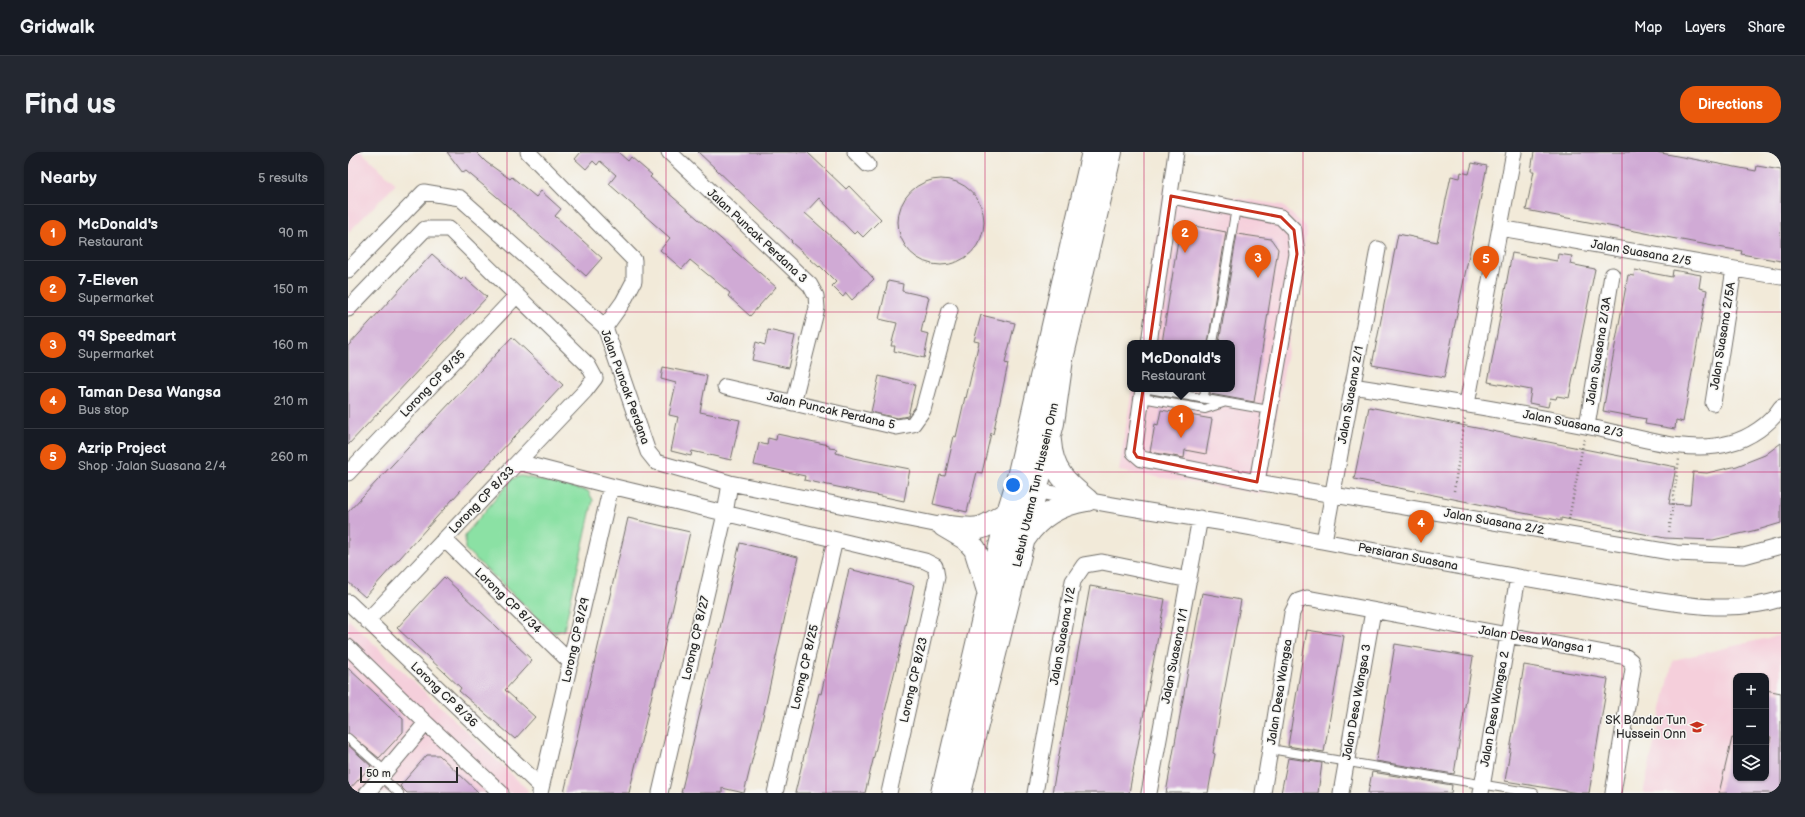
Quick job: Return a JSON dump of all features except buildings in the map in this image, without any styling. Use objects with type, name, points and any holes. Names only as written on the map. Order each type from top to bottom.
[{"type":"main road","name":"Lebuh Utama Tun Hussein Onn","points":[[960,793],[1022,542],[1026,488],[1093,152]]},
{"type":"main road","name":"Lebuh Utama Tun Hussein Onn","points":[[942,793],[1008,512],[1026,488],[1050,434],[1062,360],[1111,152]]},
{"type":"main road","points":[[1050,434],[1051,452],[1054,466],[1066,482],[1087,500]]},
{"type":"main road","points":[[1022,542],[1036,523],[1054,510],[1075,502],[1087,500]]},
{"type":"main road","points":[[944,526],[974,530],[987,526],[1008,512]]},
{"type":"main road","points":[[944,526],[966,539],[975,549],[989,592]]},
{"type":"street","points":[[528,152],[634,260],[634,281],[623,302],[605,327]]},
{"type":"street","name":"Jalan Puncak Perdana 3","points":[[669,152],[810,285],[816,296],[817,308],[793,402]]},
{"type":"street","points":[[855,152],[868,165]]},
{"type":"street","points":[[1150,340],[1176,152]]},
{"type":"street","points":[[1467,404],[1514,152]]},
{"type":"street","name":"Jalan Puncak Perdana","points":[[348,270],[424,192],[460,198],[605,327],[648,452],[656,462],[730,483],[944,526]]},
{"type":"street","points":[[1171,196],[1281,217],[1294,230],[1297,254],[1257,482]]},
{"type":"street","name":"Jalan Suasana 2/5","points":[[1500,228],[1781,277]]},
{"type":"street","points":[[348,309],[425,229],[448,229],[517,295]]},
{"type":"street","name":"Jalan Suasana 2/1","points":[[1324,541],[1378,249]]},
{"type":"street","name":"Jalan Suasana 2/5A","points":[[1713,403],[1734,269]]},
{"type":"street","name":"Jalan Suasana 2/3A","points":[[1587,426],[1612,275]]},
{"type":"street","name":"Lorong CP 8/33","points":[[367,620],[585,391],[595,378],[588,365],[517,295]]},
{"type":"street","name":"Lorong CP 8/35","points":[[348,473],[517,295]]},
{"type":"street","name":"Jalan Puncak Perdana 5","points":[[725,387],[897,427],[913,424],[923,410],[950,310]]},
{"type":"street","name":"Jalan Suasana 2/3","points":[[1352,386],[1467,404],[1587,426],[1680,446],[1731,443],[1749,436],[1775,416],[1781,407]]},
{"type":"street","name":"Jalan Suasana 2/2","points":[[1145,392],[1134,452],[1137,457],[1257,482],[1676,553],[1744,556],[1781,546]]},
{"type":"street","points":[[518,462],[835,540]]},
{"type":"street","name":"Lorong CP 8/27","points":[[660,793],[725,514],[730,483]]},
{"type":"street","name":"Lorong CP 8/29","points":[[540,790],[571,663],[611,486]]},
{"type":"street","name":"Persiaran Suasana","points":[[1026,488],[1087,500],[1200,518],[1518,577],[1677,602],[1719,607],[1745,608],[1781,599]]},
{"type":"street","name":"Jalan Suasana 1/1","points":[[1149,793],[1200,518]]},
{"type":"street","name":"Lorong CP 8/34","points":[[444,539],[571,663]]},
{"type":"street","name":"Lorong CP 8/23","points":[[835,540],[925,561],[935,566],[937,577],[888,793]]},
{"type":"street","name":"Lorong CP 8/25","points":[[775,793],[835,540]]},
{"type":"street","name":"Jalan Suasana 1/2","points":[[1035,793],[1073,581],[1084,565],[1102,562],[1189,580]]},
{"type":"street","name":"Jalan Desa Wangsa 2","points":[[1482,788],[1518,577]]},
{"type":"street","name":"Jalan Desa Wangsa 1","points":[[1307,598],[1626,657],[1631,661],[1633,669],[1613,793]]},
{"type":"street","name":"Jalan Desa Wangsa","points":[[1263,793],[1292,613],[1298,601],[1307,598]]},
{"type":"street","name":"Lorong CP 8/36","points":[[348,602],[540,790]]},
{"type":"street","name":"Jalan Desa Wangsa 3","points":[[1341,793],[1374,611]]},
{"type":"street","points":[[348,648],[426,724],[501,793]]},
{"type":"street","points":[[367,793],[426,724]]},
{"type":"lane","points":[[1214,340],[1236,208]]},
{"type":"lane","points":[[1145,392],[1204,398],[1269,410]]},
{"type":"lane","points":[[1145,392],[1205,409],[1225,402]]},
{"type":"lane","points":[[1204,398],[1205,392]]},
{"type":"lane","points":[[348,738],[399,793]]},
{"type":"lane","points":[[1270,749],[1482,788],[1534,793]]},
{"type":"path","points":[[1454,491],[1467,404]]},
{"type":"path","points":[[1569,519],[1587,426]]},
{"type":"path","points":[[1669,532],[1680,446]]},
{"type":"highlighted area","points":[[1171,196],[1281,217],[1294,230],[1297,254],[1257,482],[1137,457],[1134,452]]},
{"type":"shaded area","points":[[348,152],[362,152],[396,184],[348,233]]},
{"type":"shaded area","points":[[1164,187],[1282,205],[1307,228],[1264,494],[1119,471],[1132,392],[1235,392],[1235,340],[1139,340]]},
{"type":"shaded area","points":[[348,619],[528,790],[527,793],[348,793]]},
{"type":"shaded area","name":"SK Bandar Tun Hussein Onn","points":[[1781,635],[1781,793],[1643,793],[1673,660]]},
{"type":"green space","points":[[521,476],[588,491],[593,500],[564,630],[554,633],[465,549],[465,535],[512,479]]},
{"type":"place","name":"7-Eleven","points":[[1185,253]]},
{"type":"place","name":"99 Speedmart","points":[[1258,278]]},
{"type":"place","name":"Azrip Project","points":[[1486,279]]},
{"type":"place","name":"McDonald's","points":[[1181,438]]},
{"type":"place","name":"Taman Desa Wangsa","points":[[1421,543]]},
{"type":"place","name":"SK Bandar Tun Hussein Onn","points":[[1697,727]]}]
